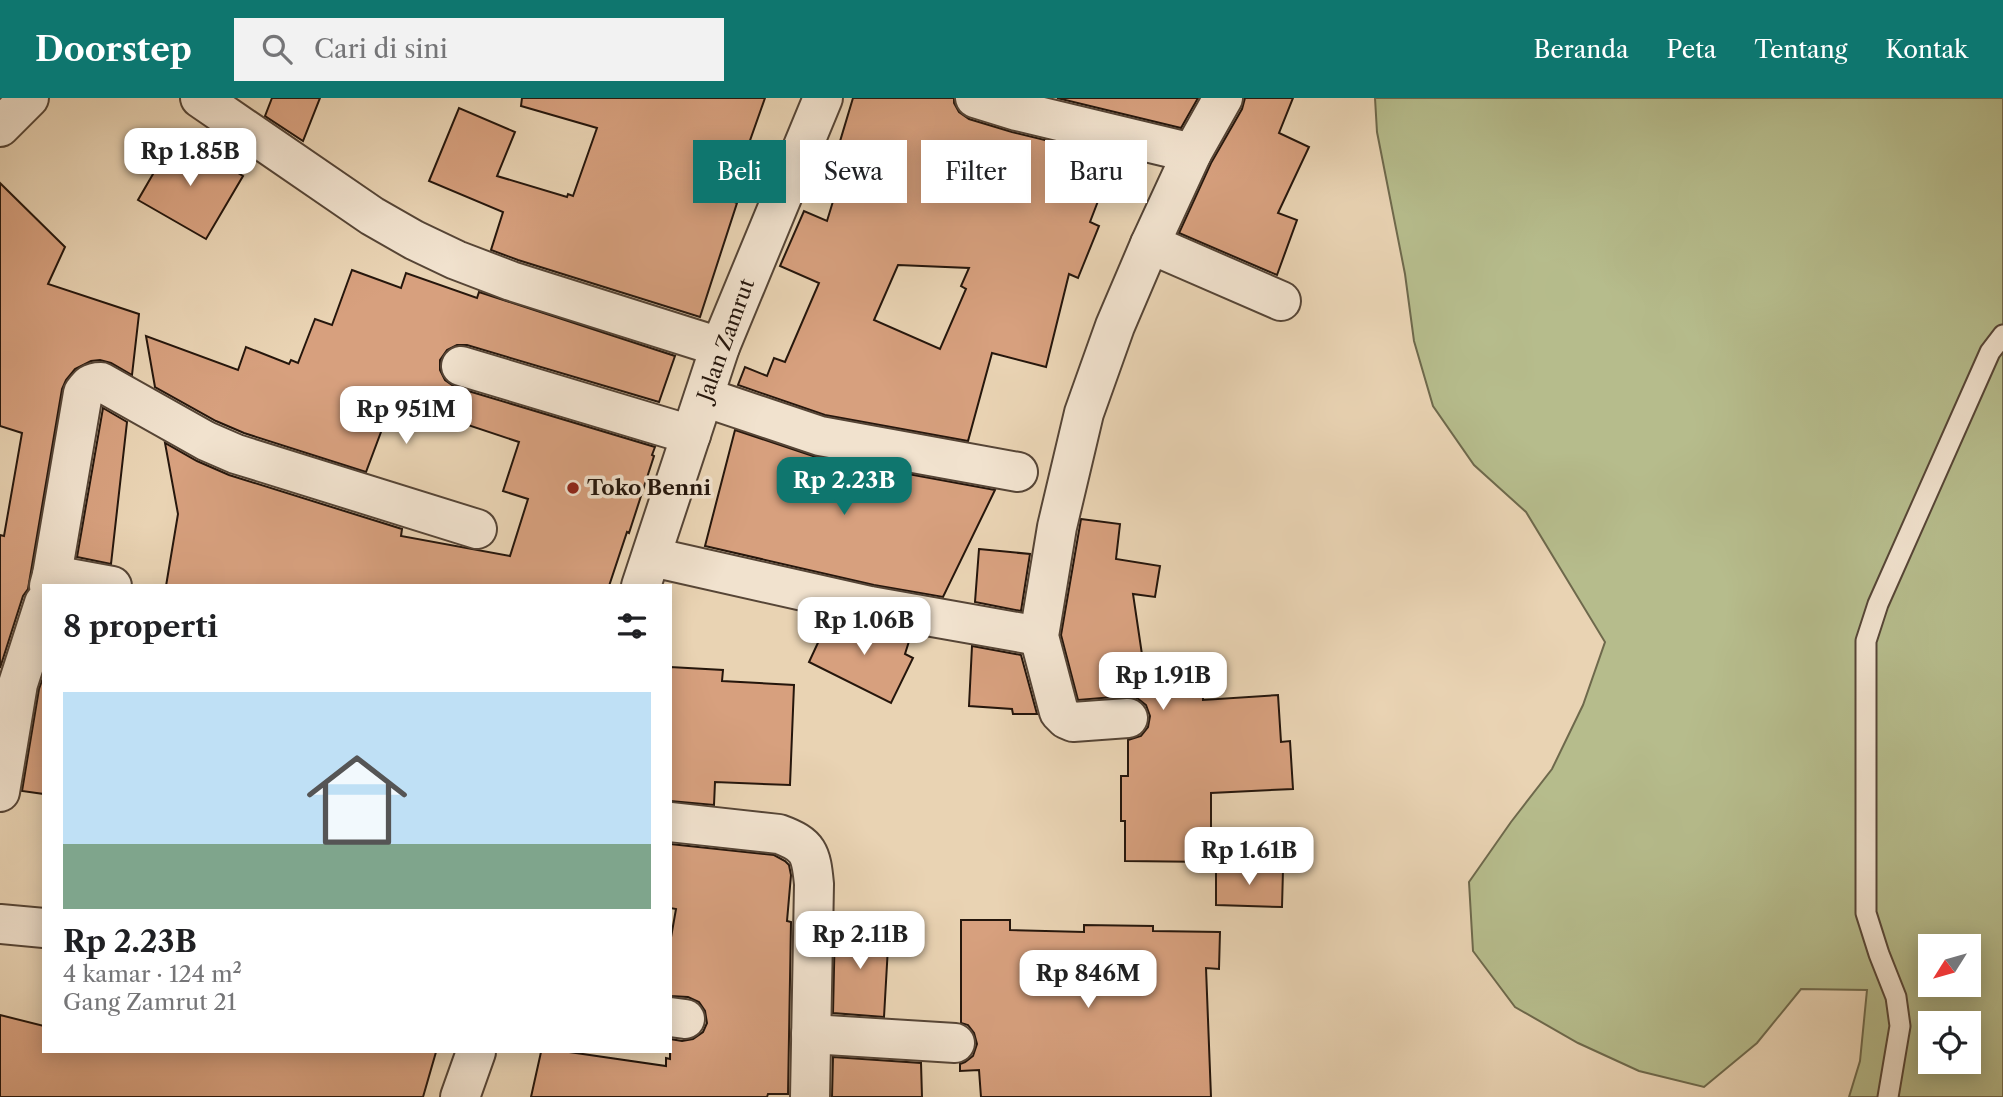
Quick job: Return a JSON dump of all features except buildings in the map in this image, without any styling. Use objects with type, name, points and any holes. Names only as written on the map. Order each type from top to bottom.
[{"type":"street","points":[[0,127],[29,98]]},
{"type":"street","points":[[200,98],[372,216],[435,250],[512,281],[720,347]]},
{"type":"street","name":"Jalan Zamrut","points":[[646,571],[720,347],[823,98]]},
{"type":"street","points":[[975,98],[1017,111],[1192,153]]},
{"type":"street","points":[[1128,718],[1073,722],[1066,719],[1059,712],[1039,636],[1057,527],[1084,413],[1115,326],[1150,244],[1192,153],[1223,98]]},
{"type":"street","points":[[1150,244],[1280,301]]},
{"type":"street","points":[[461,366],[691,435]]},
{"type":"street","points":[[49,584],[83,393],[89,384],[95,382],[101,382],[206,441],[236,454],[477,529]]},
{"type":"street","points":[[704,397],[820,436],[1018,472]]},
{"type":"street","points":[[646,571],[1039,636]]},
{"type":"street","points":[[0,792],[9,679],[42,602]]},
{"type":"street","points":[[672,822],[779,834],[806,848],[812,861],[814,884],[810,1097]]},
{"type":"street","points":[[0,924],[42,928]]},
{"type":"street","points":[[811,1034],[955,1043]]},
{"type":"street","points":[[460,1097],[476,1053]]},
{"type":"lane","points":[[1888,1097],[1900,1026],[1896,997],[1866,913],[1866,641],[1878,604],[1990,352],[2003,335]]},
{"type":"green space","points":[[1375,98],[2003,98],[2003,1097],[1849,1097],[1860,1061],[1867,990],[1801,989],[1757,1043],[1704,1087],[1639,1071],[1578,1043],[1515,1007],[1473,951],[1469,882],[1552,769],[1583,705],[1605,642],[1526,512],[1474,465],[1433,406],[1414,341],[1405,274],[1377,132]]},
{"type":"place","name":"Toko Benni","points":[[573,488]]}]
